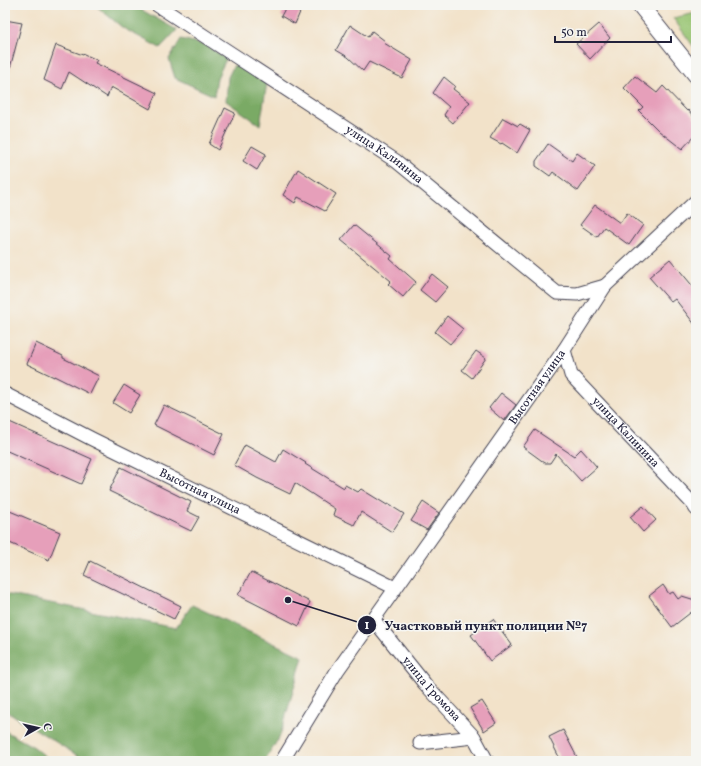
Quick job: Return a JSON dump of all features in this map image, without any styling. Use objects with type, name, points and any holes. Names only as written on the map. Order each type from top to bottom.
[{"type":"street","name":"улица Калинина","points":[[158,5],[396,161],[557,293],[577,294],[605,286]]},
{"type":"street","points":[[640,5],[696,75]]},
{"type":"street","name":"Высотная улица","points":[[282,761],[337,671],[564,350],[605,286],[696,201]]},
{"type":"street","name":"улица Калинина","points":[[564,350],[571,375],[693,504],[696,509]]},
{"type":"street","name":"Высотная улица","points":[[5,394],[92,439],[395,588]]},
{"type":"street","name":"улица Громова","points":[[373,619],[425,684],[474,738],[487,761]]},
{"type":"street","points":[[420,743],[474,738]]},
{"type":"green space","points":[[95,5],[133,5],[177,30],[160,48],[123,28]]},
{"type":"green space","points":[[696,13],[696,50],[673,18]]},
{"type":"green space","points":[[181,39],[206,45],[226,59],[217,78],[214,96],[175,78],[169,59]]},
{"type":"green space","points":[[234,65],[267,83],[260,125],[226,101],[228,77]]},
{"type":"green space","points":[[5,594],[176,628],[192,605],[303,657],[280,736],[265,761],[86,761],[5,710]]},
{"type":"green space","points":[[5,731],[34,747],[51,761],[5,761]]},
{"type":"building","points":[[287,5],[303,5],[295,24],[281,16]]},
{"type":"building","points":[[5,20],[22,23],[9,72],[5,72]]},
{"type":"building","points":[[599,24],[610,38],[590,59],[576,44]]},
{"type":"building","points":[[350,25],[368,37],[372,31],[385,41],[384,43],[412,60],[402,78],[369,62],[363,71],[348,57],[336,50]]},
{"type":"building","points":[[56,45],[97,60],[95,63],[157,93],[150,109],[111,87],[107,97],[69,72],[62,89],[44,80]]},
{"type":"building","points":[[635,76],[657,93],[663,86],[696,119],[696,134],[682,149],[659,131],[639,111],[643,107],[624,88]]},
{"type":"building","points":[[444,77],[455,86],[453,89],[470,102],[453,123],[444,115],[449,107],[433,93]]},
{"type":"building","points":[[225,108],[235,113],[218,150],[209,144]]},
{"type":"building","points":[[503,118],[518,126],[520,124],[530,130],[517,153],[502,143],[501,144],[490,138]]},
{"type":"building","points":[[548,144],[572,161],[577,153],[595,166],[578,191],[553,172],[550,176],[536,166],[536,161]]},
{"type":"building","points":[[252,146],[266,154],[257,170],[243,161]]},
{"type":"building","points":[[298,169],[336,194],[325,211],[298,197],[295,203],[283,195]]},
{"type":"building","points":[[595,205],[620,223],[627,213],[643,225],[629,245],[604,227],[597,237],[580,225]]},
{"type":"building","points":[[354,225],[392,256],[390,259],[416,282],[403,297],[388,284],[391,281],[341,240]]},
{"type":"building","points":[[670,259],[696,290],[696,326],[675,299],[671,302],[649,277]]},
{"type":"building","points":[[432,274],[448,287],[435,302],[420,290]]},
{"type":"building","points":[[447,316],[463,329],[450,344],[435,332]]},
{"type":"building","points":[[36,343],[99,376],[90,394],[27,364]]},
{"type":"building","points":[[476,351],[486,358],[472,378],[462,370]]},
{"type":"building","points":[[124,385],[140,395],[129,413],[113,403]]},
{"type":"building","points":[[501,393],[516,405],[504,421],[489,408]]},
{"type":"building","points":[[164,405],[224,434],[214,455],[154,425]]},
{"type":"building","points":[[5,420],[92,459],[81,484],[5,450]]},
{"type":"building","points":[[535,430],[574,456],[581,449],[597,467],[581,481],[556,454],[550,463],[545,463],[523,447]]},
{"type":"building","points":[[245,445],[276,462],[283,449],[344,488],[345,485],[358,492],[361,489],[404,514],[392,532],[361,512],[354,525],[333,515],[335,509],[295,483],[290,494],[234,465]]},
{"type":"building","points":[[121,467],[191,502],[187,511],[199,517],[191,531],[109,491]]},
{"type":"building","points":[[423,502],[439,513],[427,530],[411,521]]},
{"type":"building","points":[[643,506],[656,520],[643,532],[630,517]]},
{"type":"building","points":[[5,509],[60,532],[49,560],[5,541]]},
{"type":"building","points":[[90,561],[181,606],[174,619],[84,575]]},
{"type":"building","points":[[251,572],[310,602],[299,626],[238,595]]},
{"type":"building","points":[[663,585],[669,594],[673,592],[678,599],[682,596],[695,600],[696,606],[694,610],[672,627],[649,596]]},
{"type":"building","points":[[493,619],[512,645],[490,661],[471,635]]},
{"type":"building","points":[[482,701],[496,723],[484,731],[470,708]]},
{"type":"building","points":[[563,730],[579,761],[561,761],[549,737]]},
{"type":"place","name":"Участковый пункт полиции №7","points":[[288,600]]}]
